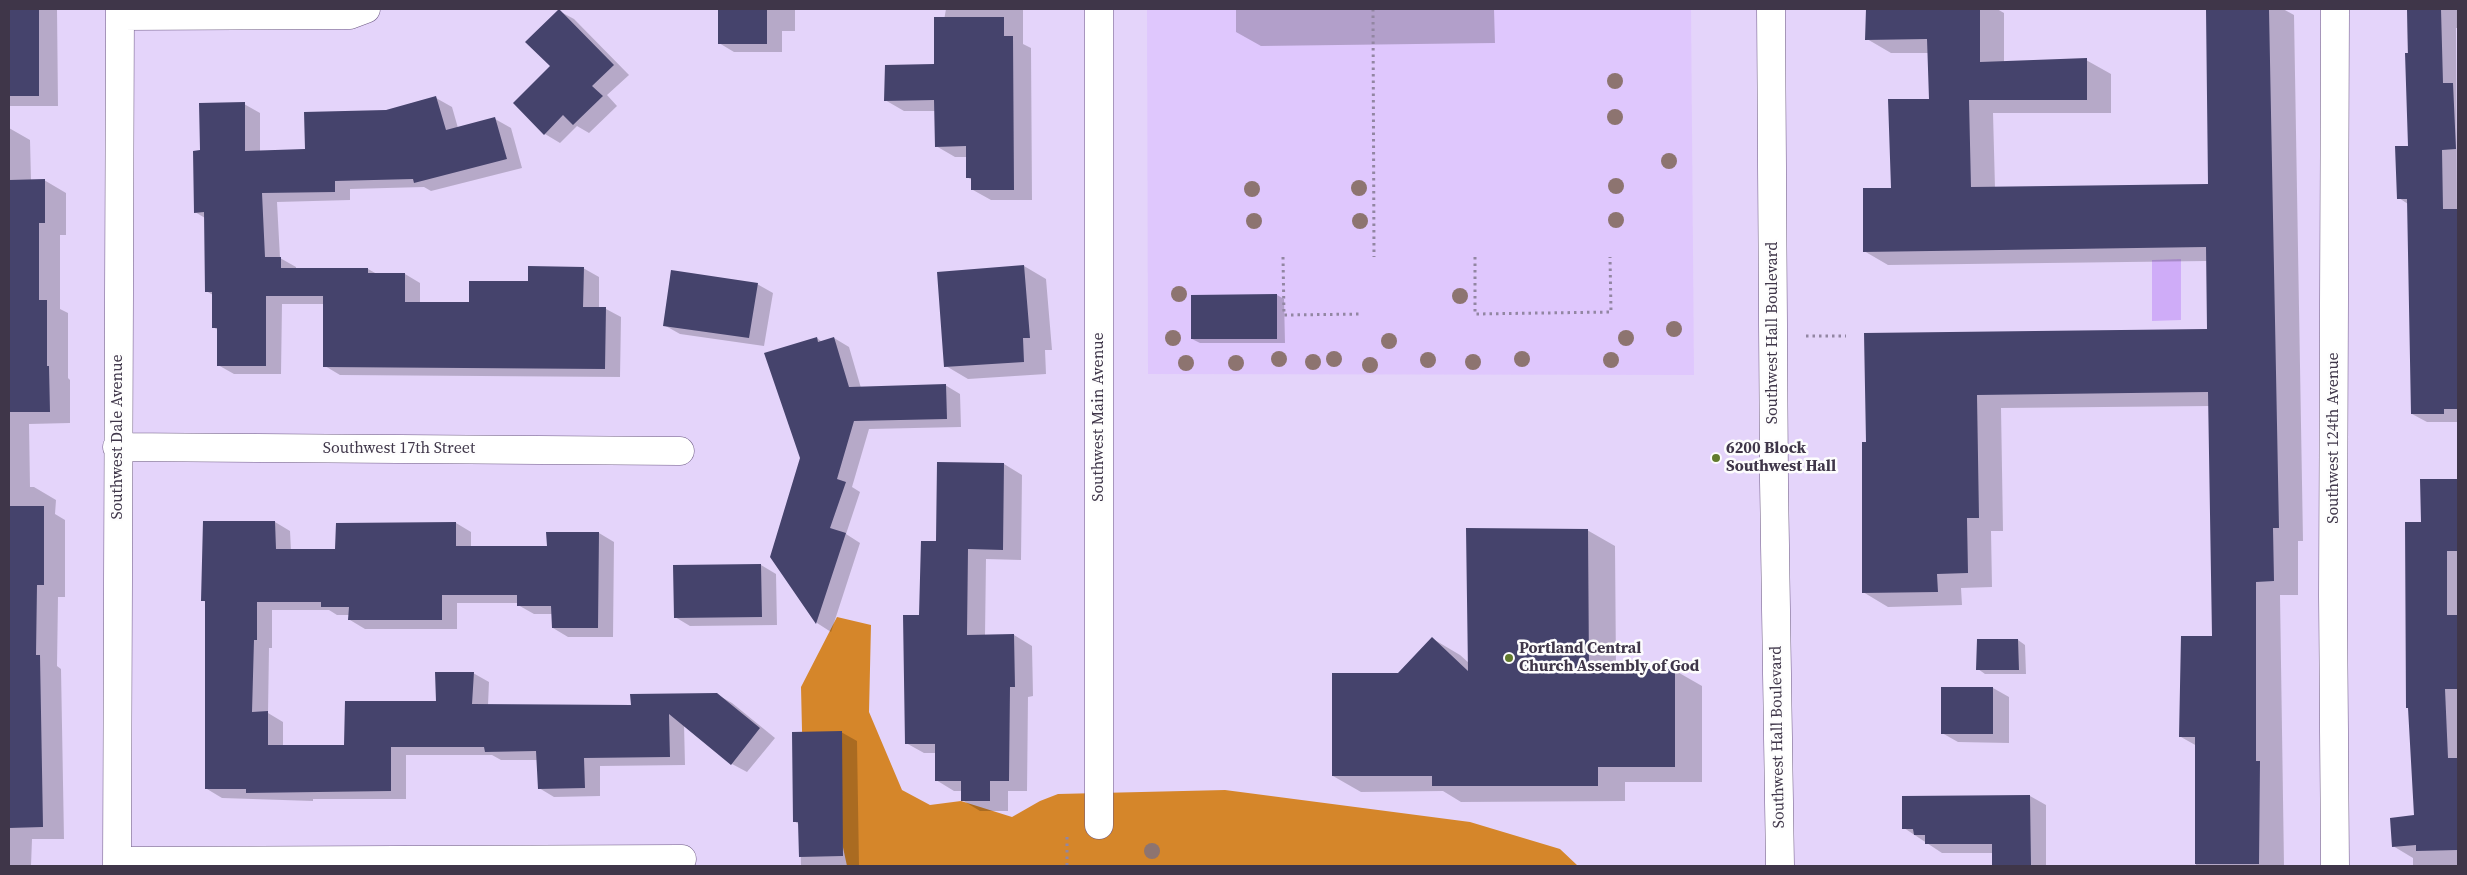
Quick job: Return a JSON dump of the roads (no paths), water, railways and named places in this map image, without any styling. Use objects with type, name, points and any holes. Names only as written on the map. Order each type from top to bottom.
[{"type":"street","points":[[120,12],[350,15],[366,9]]},
{"type":"street","name":"Southwest Main Avenue","points":[[1098,825],[1099,9]]},
{"type":"street","name":"Southwest Hall Boulevard","points":[[1771,9],[1780,866]]},
{"type":"street","name":"Southwest 124th Avenue","points":[[2335,866],[2333,596],[2336,9]]},
{"type":"street","name":"Southwest Dale Avenue","points":[[117,864],[120,12]]},
{"type":"street","name":"Southwest 17th Street","points":[[118,447],[680,452]]},
{"type":"street","points":[[117,864],[682,859]]},
{"type":"place","name":"6200 Block Southwest Hall","points":[[1716,458]]},
{"type":"place","name":"Portland Central Church Assembly of God","points":[[1509,658]]}]
